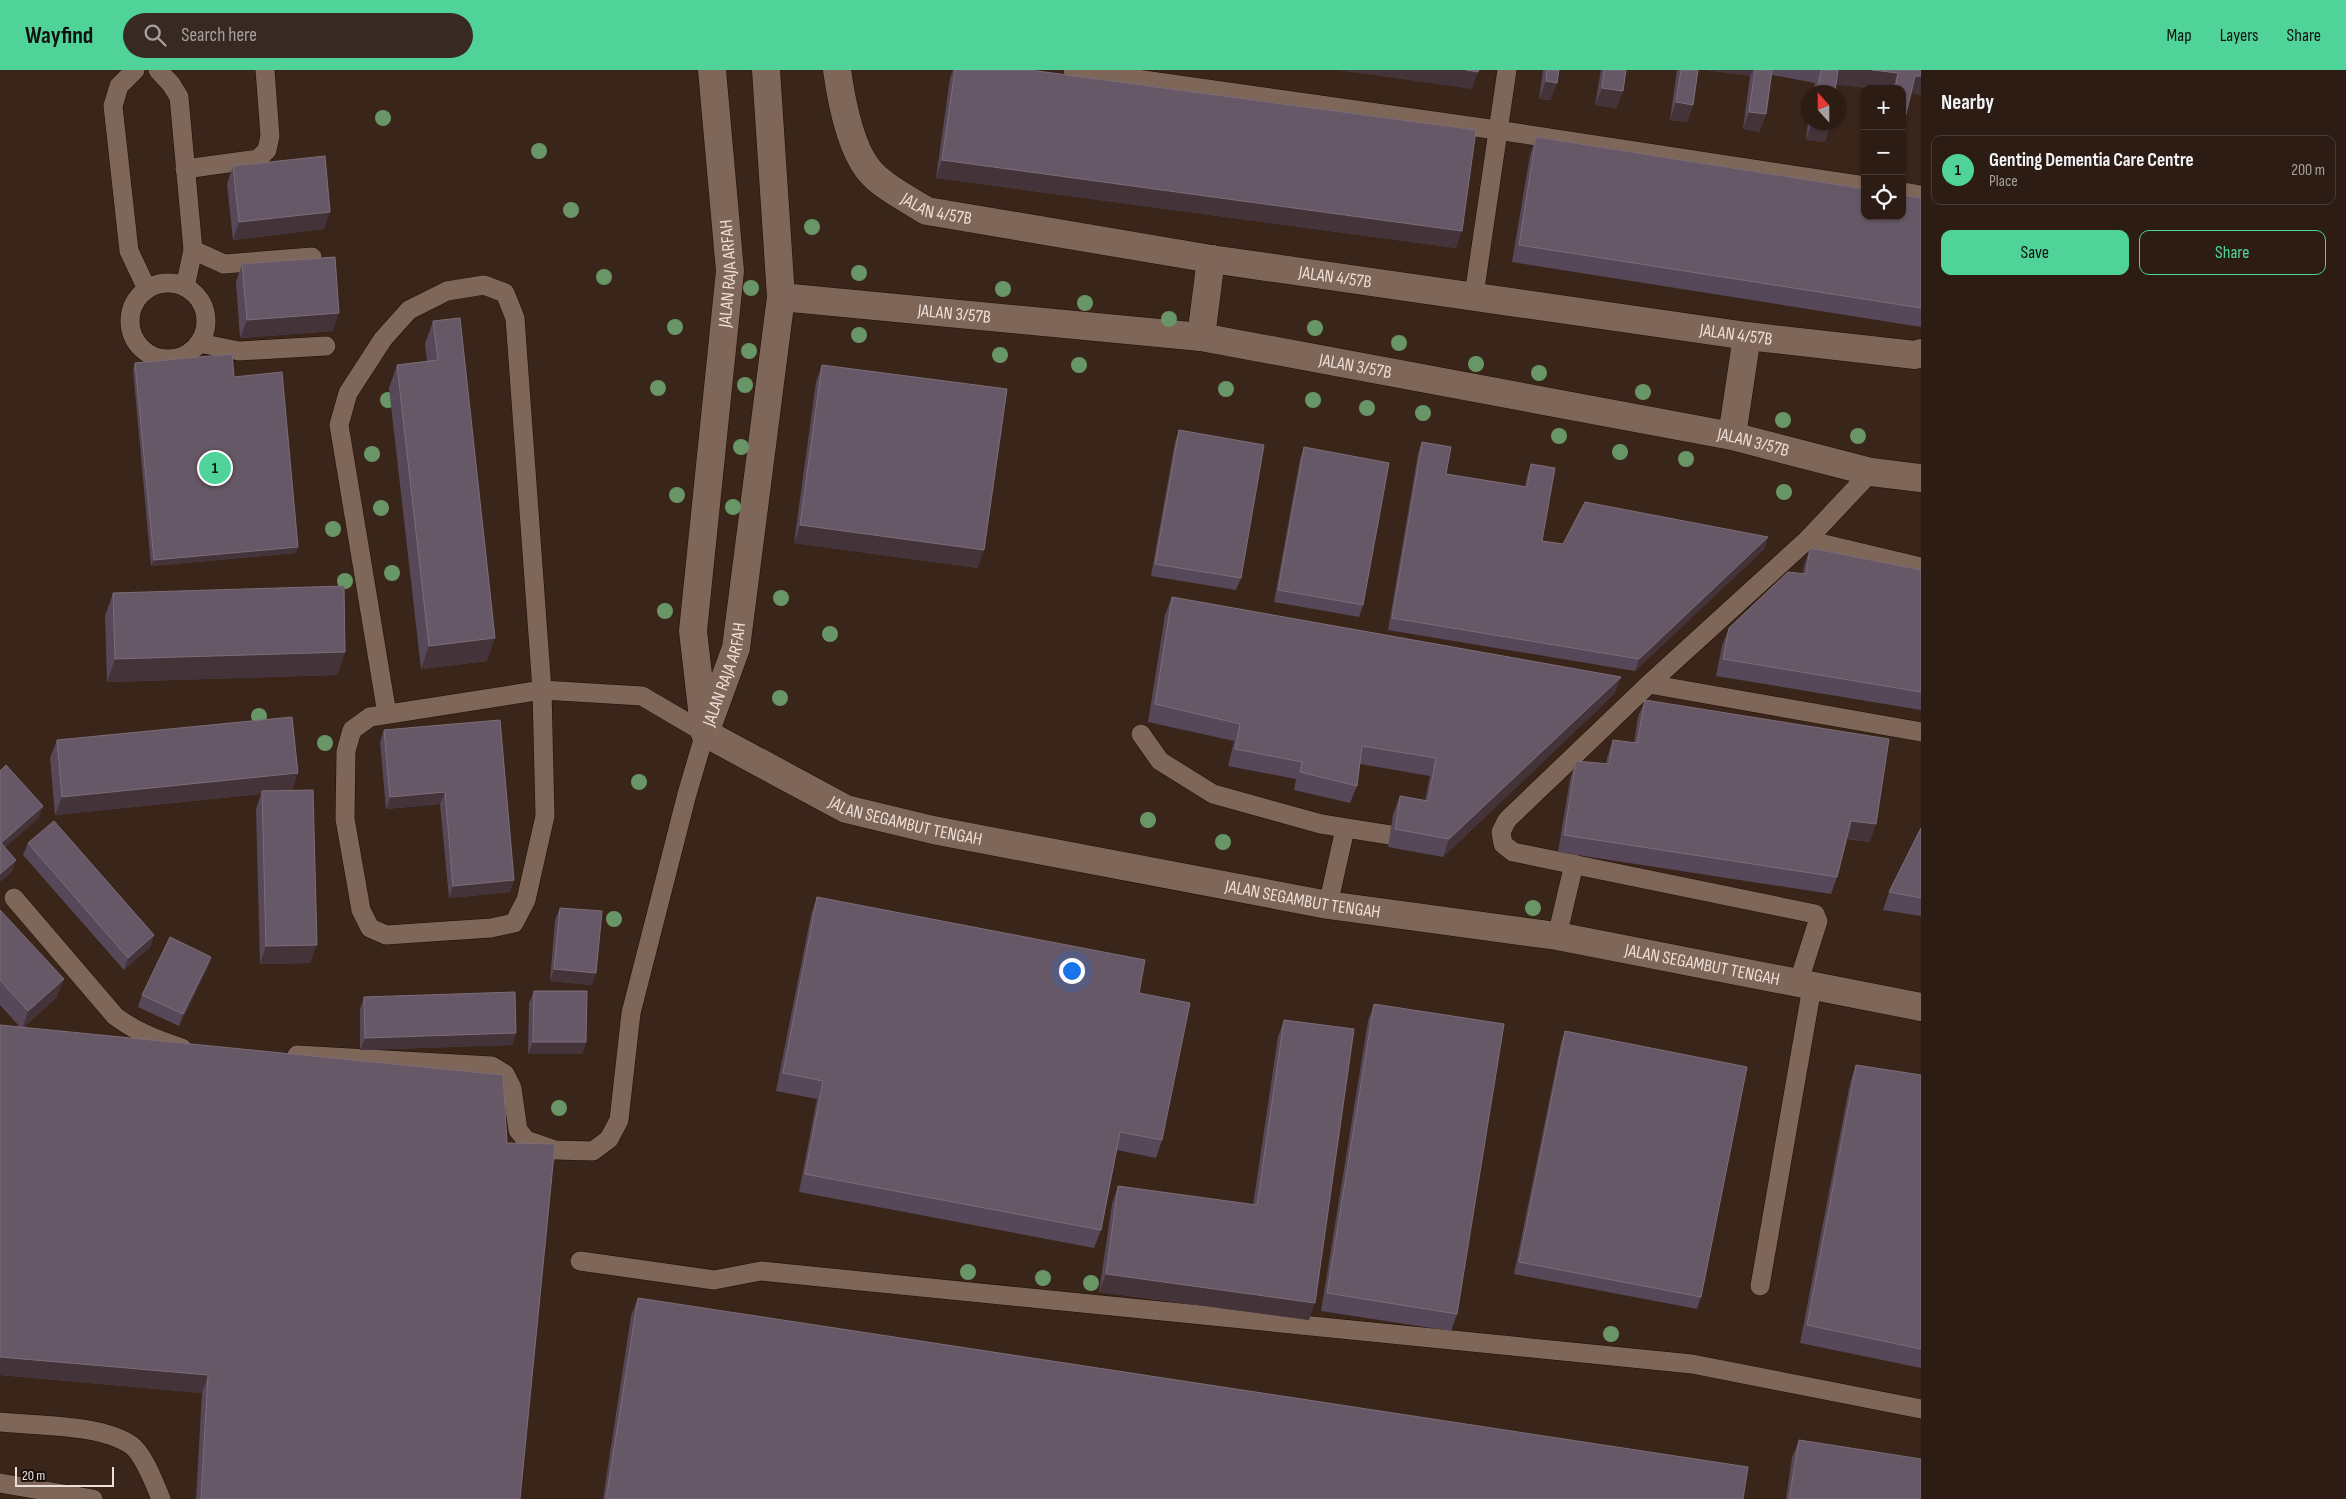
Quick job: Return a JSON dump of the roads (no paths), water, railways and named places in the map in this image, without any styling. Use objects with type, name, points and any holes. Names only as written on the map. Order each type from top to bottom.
[{"type":"street","name":"JALAN RAJA ARFAH","points":[[705,733],[693,631],[730,271],[712,70]]},
{"type":"street","name":"JALAN RAJA ARFAH","points":[[705,733],[736,648],[781,297],[766,70]]},
{"type":"street","name":"JALAN 4/57B","points":[[837,70],[842,102],[850,129],[868,169],[895,192],[927,211],[1211,259],[1474,295],[1747,336],[1915,355],[1921,352]]},
{"type":"street","points":[[1200,337],[1211,259]]},
{"type":"street","name":"JALAN 3/57B","points":[[781,297],[1200,337],[1732,436],[1871,472],[1921,478]]},
{"type":"street","points":[[1732,436],[1747,336]]},
{"type":"street","name":"JALAN SEGAMBUT TENGAH","points":[[705,733],[846,809],[932,830],[1328,905],[1557,936],[1805,986],[1921,1007]]},
{"type":"lane","points":[[135,70],[119,86],[113,106],[129,251],[146,289]]},
{"type":"lane","points":[[158,70],[171,84],[179,97],[193,250],[185,287]]},
{"type":"lane","points":[[186,170],[258,159],[267,150],[270,136],[265,70]]},
{"type":"lane","points":[[1073,70],[1497,130],[1861,185]]},
{"type":"lane","points":[[1474,295],[1497,130],[1508,70]]},
{"type":"lane","points":[[1906,193],[1921,195]]},
{"type":"lane","points":[[193,250],[224,264],[312,257]]},
{"type":"lane","points":[[159,283],[172,283],[185,287],[196,294],[205,312],[205,332],[199,344],[189,353],[177,358],[163,359],[150,355],[140,347],[132,336],[130,316],[136,298],[146,289],[159,283]]},
{"type":"lane","points":[[276,1054],[492,1066],[505,1074],[512,1088],[518,1130],[526,1140],[555,1150],[593,1151],[609,1139],[619,1120],[631,1013],[687,794],[705,733],[642,696],[542,690],[370,717],[352,730],[346,751],[346,819],[361,910],[370,928],[386,935],[491,928],[514,924],[526,900],[545,816],[542,690],[515,318],[505,293],[484,285],[447,291],[409,310],[383,339],[348,393],[339,425],[387,714]]},
{"type":"lane","points":[[199,344],[239,352],[326,346]]},
{"type":"lane","points":[[1760,1286],[1805,986],[1818,921],[1814,914],[1514,852],[1503,844],[1501,832],[1506,820],[1648,684],[1807,540],[1871,472]]},
{"type":"lane","points":[[1807,540],[1921,567]]},
{"type":"lane","points":[[1648,684],[1921,732]]},
{"type":"lane","points":[[1140,734],[1160,761],[1214,794],[1321,824],[1390,835]]},
{"type":"lane","points":[[1328,905],[1345,829]]},
{"type":"lane","points":[[1557,936],[1574,864]]},
{"type":"lane","points":[[14,898],[114,1016],[132,1029],[159,1041],[197,1050]]},
{"type":"lane","points":[[580,1261],[714,1280],[761,1271],[1692,1364],[1921,1408]]},
{"type":"lane","points":[[0,1422],[99,1431],[132,1446],[148,1470],[161,1499]]},
{"type":"lane","points":[[0,1483],[93,1499]]},
{"type":"place","name":"Genting Dementia Care Centre","points":[[215,468]]}]
